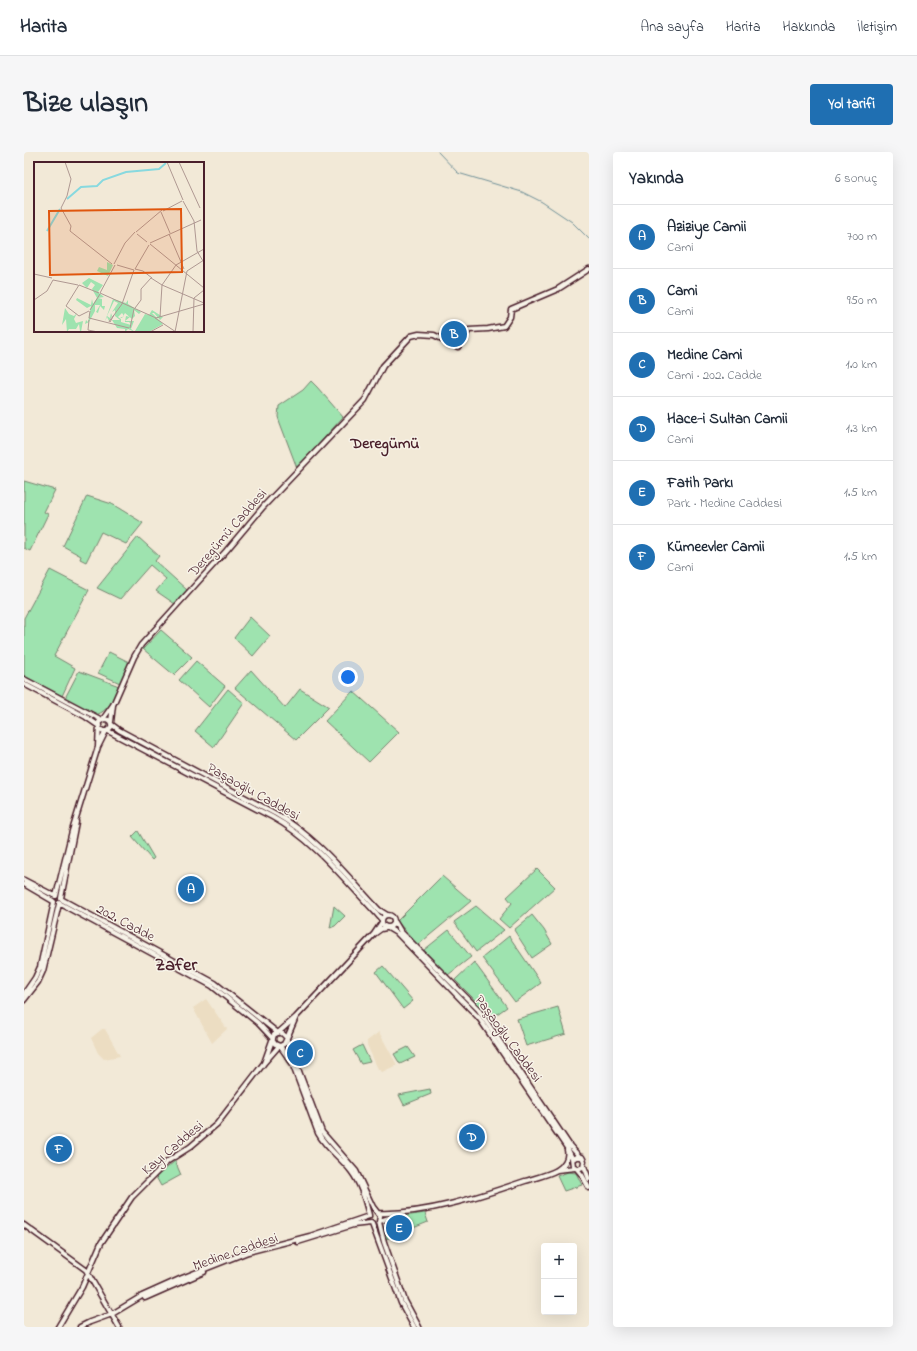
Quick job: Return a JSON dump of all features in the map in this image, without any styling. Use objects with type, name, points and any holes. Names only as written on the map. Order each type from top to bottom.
[{"type":"street","name":"Deregümü Caddesi","points":[[102,719],[111,707],[139,648],[226,551],[263,507],[365,400],[384,366],[411,336],[419,334],[434,335],[458,347],[469,330],[504,326],[510,317],[511,309],[558,289],[589,269]]},
{"type":"street","points":[[24,679],[93,716],[106,719],[111,723],[111,727],[101,740],[98,747],[77,814],[54,899],[40,967],[35,978],[24,994]]},
{"type":"street","points":[[24,684],[86,717],[101,730],[107,731]]},
{"type":"street","name":"Deregümü Caddesi","points":[[111,707],[111,723]]},
{"type":"street","points":[[93,716],[101,714],[111,707]]},
{"type":"street","points":[[98,747],[99,722],[102,719]]},
{"type":"street","name":"Paşaoğlu Caddesi","points":[[111,723],[119,730],[294,825],[311,838],[379,910],[387,915]]},
{"type":"street","name":"Paşaoğlu Caddesi","points":[[107,731],[276,819],[292,829],[312,846],[382,921]]},
{"type":"street","points":[[101,740],[111,735],[117,735]]},
{"type":"street","points":[[24,1000],[38,982],[43,971],[60,901],[77,814]]},
{"type":"street","points":[[24,880],[54,899],[56,904],[60,901]]},
{"type":"street","points":[[24,884],[54,899]]},
{"type":"street","points":[[54,899],[58,896],[60,901]]},
{"type":"street","name":"202. Cadde","points":[[60,901],[215,983],[278,1032]]},
{"type":"street","name":"202. Cadde","points":[[60,901],[212,986],[258,1023],[273,1040]]},
{"type":"street","points":[[374,934],[383,917],[387,915],[393,917],[394,922],[392,926],[381,929],[374,934],[296,1017],[274,1035],[273,1040],[292,1063],[318,1133],[324,1142],[354,1174],[362,1193],[369,1216],[368,1219],[401,1303],[414,1327]]},
{"type":"street","points":[[382,921],[383,925],[387,928]]},
{"type":"street","name":"Paşaoğlu Caddesi","points":[[394,922],[401,932],[478,1009],[570,1146],[579,1156]]},
{"type":"street","name":"Paşaoğlu Caddesi","points":[[387,928],[398,934],[475,1012],[550,1121],[567,1148],[572,1160]]},
{"type":"street","points":[[279,1046],[284,1044],[296,1017]]},
{"type":"street","points":[[278,1032],[283,1034],[286,1039],[322,1132],[357,1173],[380,1217],[379,1222],[382,1236],[405,1301],[419,1327]]},
{"type":"street","name":"Kayı Caddesi","points":[[264,1063],[273,1040]]},
{"type":"street","name":"Kayı Caddesi","points":[[58,1327],[82,1287],[101,1243],[136,1193],[168,1161],[194,1144],[217,1124],[279,1046]]},
{"type":"street","points":[[557,1170],[563,1165],[567,1157],[567,1148]]},
{"type":"street","points":[[557,1170],[576,1156],[579,1156],[584,1159],[584,1166],[589,1179]]},
{"type":"street","points":[[572,1160],[573,1166],[582,1175],[589,1188]]},
{"type":"street","points":[[369,1216],[373,1212],[401,1213],[430,1208],[479,1196],[557,1170],[582,1168],[584,1166]]},
{"type":"street","points":[[589,1170],[589,1179]]},
{"type":"street","points":[[371,1224],[401,1213]]},
{"type":"street","name":"Medine Caddesi","points":[[80,1327],[112,1314],[142,1296],[182,1278],[248,1252],[310,1236],[369,1216]]},
{"type":"street","name":"Medine Caddesi","points":[[133,1302],[248,1255],[311,1239],[353,1225],[371,1224]]},
{"type":"street","points":[[24,1225],[88,1272],[119,1327]]},
{"type":"shaded area","points":[[206,999],[227,1029],[212,1043],[193,1008]]},
{"type":"shaded area","points":[[102,1029],[105,1029],[120,1056],[104,1059],[98,1053],[91,1038]]},
{"type":"shaded area","points":[[379,1032],[397,1065],[382,1072],[378,1069],[367,1045],[367,1041]]},
{"type":"green space","points":[[311,381],[343,417],[297,468],[278,417],[279,406],[303,390]]},
{"type":"green space","points":[[24,481],[55,490],[44,512],[48,514],[30,551],[24,548]]},
{"type":"green space","points":[[87,496],[112,504],[143,523],[126,544],[101,532],[86,562],[80,559],[81,556],[63,546]]},
{"type":"green space","points":[[138,537],[159,556],[155,561],[187,590],[175,604],[156,591],[166,579],[150,565],[120,599],[97,588]]},
{"type":"green space","points":[[50,570],[89,590],[54,656],[75,668],[62,696],[24,676],[24,618]]},
{"type":"green space","points":[[250,617],[270,636],[253,656],[234,638]]},
{"type":"green space","points":[[161,630],[192,657],[174,675],[143,649]]},
{"type":"green space","points":[[109,652],[129,662],[120,683],[98,673]]},
{"type":"green space","points":[[196,661],[225,686],[209,707],[179,680]]},
{"type":"green space","points":[[251,670],[285,708],[300,689],[329,707],[296,740],[235,688]]},
{"type":"green space","points":[[79,671],[119,686],[108,707],[101,713],[96,715],[65,698]]},
{"type":"green space","points":[[228,689],[244,703],[214,747],[195,731]]},
{"type":"green space","points":[[353,691],[399,732],[369,762],[325,721]]},
{"type":"green space","points":[[138,831],[154,858],[152,860],[132,837]]},
{"type":"green space","points":[[537,869],[555,887],[509,928],[499,919],[512,903],[507,897]]},
{"type":"green space","points":[[442,876],[471,901],[418,945],[397,921]]},
{"type":"green space","points":[[334,906],[345,916],[335,926],[330,928]]},
{"type":"green space","points":[[476,906],[504,930],[476,952],[454,922]]},
{"type":"green space","points":[[532,915],[544,930],[552,944],[532,958],[514,930]]},
{"type":"green space","points":[[449,930],[471,957],[448,975],[424,950]]},
{"type":"green space","points":[[509,936],[541,983],[515,1002],[482,958]]},
{"type":"green space","points":[[474,962],[507,1007],[490,1019],[472,997],[455,980]]},
{"type":"green space","points":[[383,966],[413,1001],[403,1009],[376,972]]},
{"type":"green space","points":[[558,1007],[566,1034],[526,1046],[517,1019]]},
{"type":"green space","points":[[362,1045],[370,1062],[361,1064],[353,1050]]},
{"type":"green space","points":[[408,1047],[415,1057],[400,1064],[394,1054]]},
{"type":"green space","points":[[430,1089],[431,1094],[404,1105],[399,1095]]},
{"type":"green space","points":[[175,1161],[181,1175],[161,1186],[156,1177]]},
{"type":"green space","points":[[568,1172],[576,1173],[582,1185],[564,1191],[557,1176]]},
{"type":"green space","points":[[425,1213],[428,1222],[386,1239],[384,1235],[385,1225],[389,1222],[401,1217]]},
{"type":"waterway","points":[[438,152],[458,173],[522,192],[542,202],[572,222],[589,239]]},
{"type":"place","name":"Cami","points":[[454,334]]},
{"type":"place","name":"Aziziye Camii","points":[[191,889]]},
{"type":"place","name":"Medine Cami","points":[[300,1053]]},
{"type":"place","name":"Hace-i Sultan Camii","points":[[472,1137]]},
{"type":"place","name":"Kümeevler Camii","points":[[59,1149]]},
{"type":"place","name":"Fatih Parkı","points":[[399,1228]]},
{"type":"district","name":"Deregümü","points":[[385,442]]},
{"type":"district","name":"Zafer","points":[[176,964]]}]
